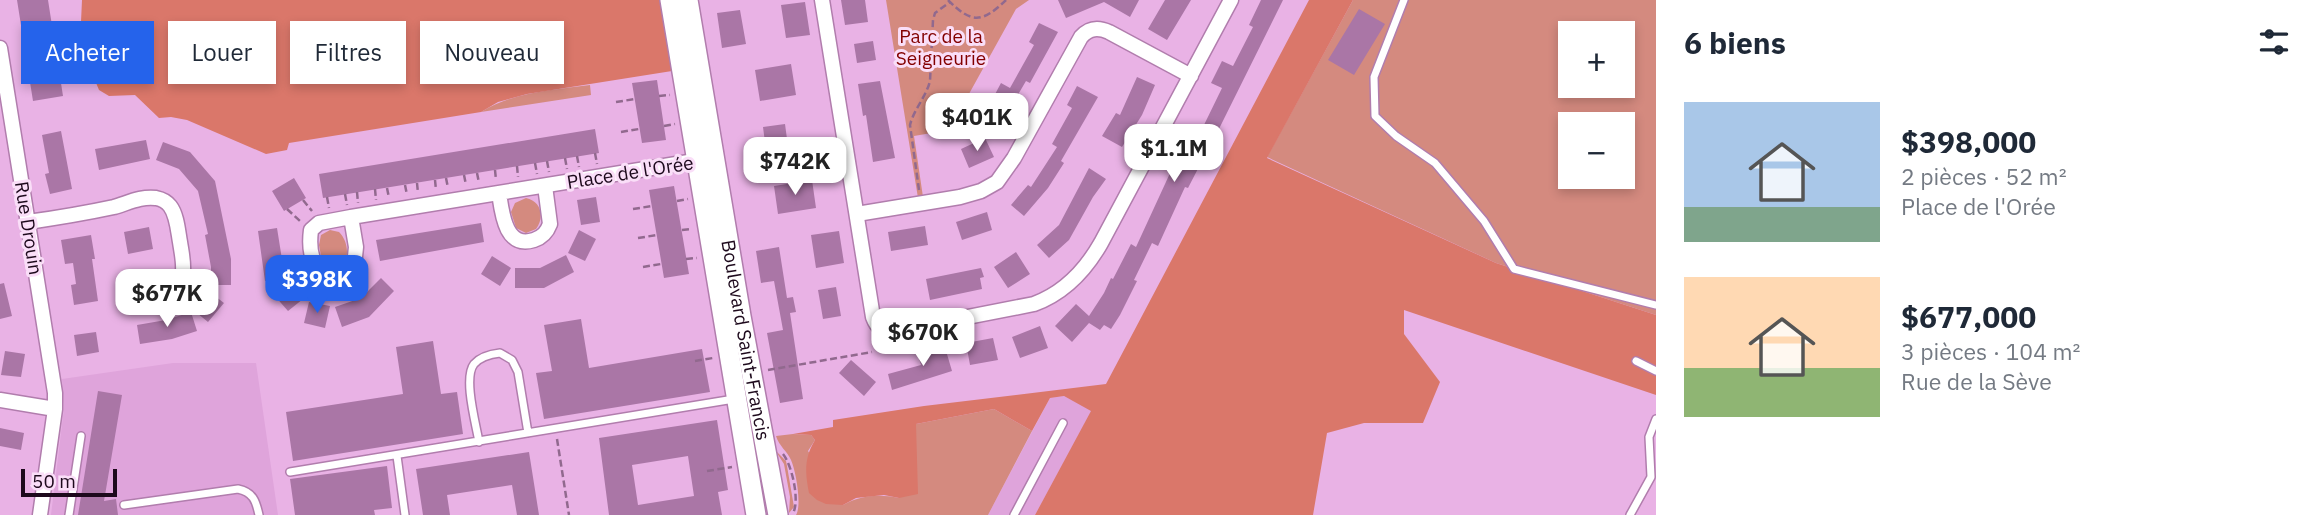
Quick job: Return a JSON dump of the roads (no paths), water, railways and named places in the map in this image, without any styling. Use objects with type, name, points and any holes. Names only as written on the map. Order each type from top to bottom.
[{"type":"street","name":"Boulevard Saint-Francis","points":[[670,0],[706,159]]},
{"type":"street","name":"Boulevard Saint-Francis","points":[[688,0],[706,159],[746,397],[755,515]]},
{"type":"street","points":[[822,0],[873,317],[884,330],[891,332],[1024,306],[1045,300],[1064,289],[1095,254],[1231,0]]},
{"type":"street","points":[[857,214],[971,195],[989,187],[1002,176],[1081,37],[1090,30],[1102,29],[1191,76]]},
{"type":"street","name":"Rue Drouin","points":[[0,50],[54,384],[55,409],[40,515]]},
{"type":"street","name":"Place de l'Orée","points":[[352,210],[355,260],[350,270],[342,275],[323,274],[315,266],[310,246],[311,230],[318,223],[352,210],[544,179],[706,159]]},
{"type":"street","name":"Place de l'Orée","points":[[498,188],[509,233],[522,241],[532,240],[543,235],[550,225],[544,179]]},
{"type":"street","points":[[28,222],[113,207],[140,199],[157,198],[164,201],[170,206],[177,225],[184,266],[182,279],[168,291],[153,294],[143,292]]},
{"type":"street","name":"Boulevard Saint-Francis","points":[[746,397],[778,515]]},
{"type":"street","points":[[0,400],[55,409]]},
{"type":"lane","points":[[1404,0],[1374,77],[1375,116],[1396,136],[1435,163],[1485,221],[1514,269],[1656,305]]},
{"type":"lane","points":[[479,442],[469,376],[474,363],[488,355],[500,353],[512,360],[518,372],[528,433]]},
{"type":"lane","points":[[1636,362],[1656,371]]},
{"type":"lane","points":[[290,472],[746,397]]},
{"type":"lane","points":[[1630,515],[1651,477],[1649,437],[1656,419]]},
{"type":"lane","points":[[1014,515],[1063,423]]},
{"type":"lane","points":[[69,515],[81,436]]},
{"type":"lane","points":[[397,456],[405,515]]},
{"type":"lane","points":[[124,505],[238,489],[254,498],[259,515]]},
{"type":"park label","name":"Parc de la Seigneurie","points":[[941,47]]}]
